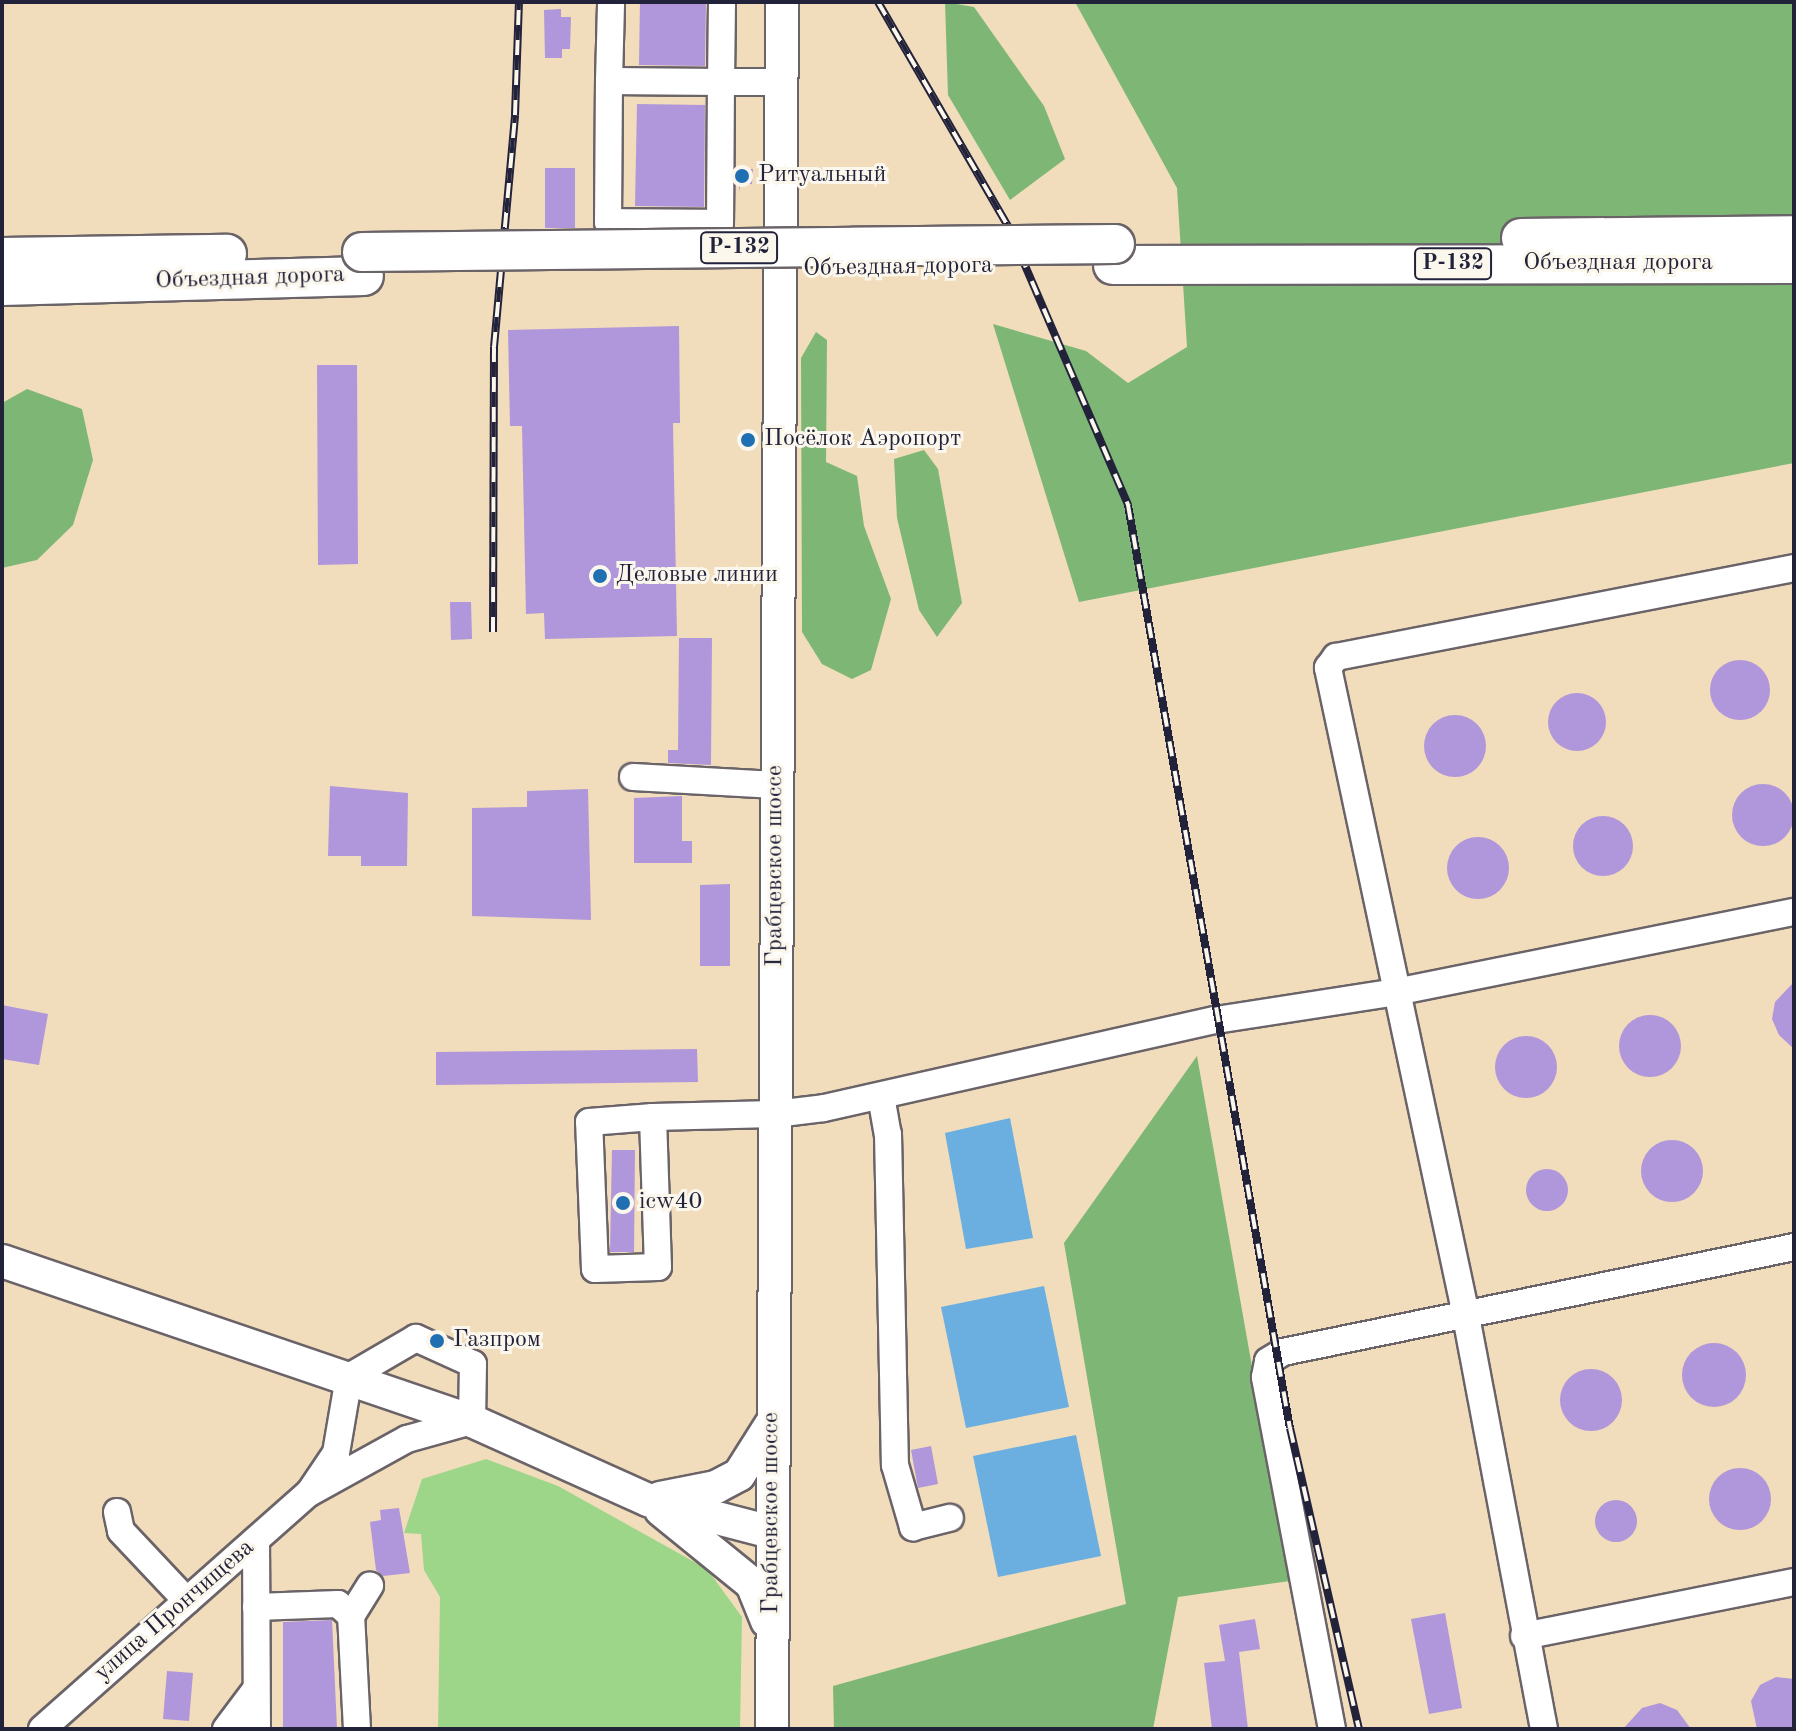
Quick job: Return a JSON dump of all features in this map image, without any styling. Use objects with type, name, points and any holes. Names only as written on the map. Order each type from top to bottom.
[{"type":"highway","name":"Объездная дорога","points":[[2,257],[363,264],[1114,254],[1794,235]]},
{"type":"highway","name":"Объездная дорога","points":[[1114,254],[1794,264]]},
{"type":"highway","name":"Объездная дорога","points":[[2,286],[363,264]]},
{"type":"main road","name":"Грабцевское шоссе","points":[[772,1729],[771,1422],[782,2]]},
{"type":"main road","points":[[2,1261],[472,1421],[648,1500],[771,1532]]},
{"type":"main road","points":[[648,1500],[716,1487],[739,1475],[771,1422]]},
{"type":"main road","points":[[648,1500],[726,1558],[752,1584],[772,1632]]},
{"type":"street","points":[[611,2],[608,222],[704,223],[720,223],[722,2]]},
{"type":"street","points":[[609,81],[781,82]]},
{"type":"street","points":[[1544,1729],[1524,1636],[1466,1315],[1328,680],[1328,668],[1336,657],[1794,568]]},
{"type":"street","points":[[633,777],[776,785]]},
{"type":"street","points":[[653,1117],[658,1267],[595,1269],[589,1122],[653,1117],[775,1114],[881,1096],[1216,1020],[1396,992],[1794,912]]},
{"type":"street","points":[[881,1096],[888,1134],[895,1465],[913,1527],[950,1518]]},
{"type":"street","points":[[1332,1729],[1265,1377],[1268,1361],[1283,1352],[1794,1247]]},
{"type":"street","points":[[416,1338],[473,1364],[472,1421],[407,1439],[309,1493],[336,1453],[349,1377],[416,1338]]},
{"type":"street","name":"улица Прончищева","points":[[42,1729],[309,1493]]},
{"type":"street","points":[[117,1512],[121,1531],[187,1601]]},
{"type":"street","points":[[256,1540],[257,1729]]},
{"type":"street","points":[[1524,1636],[1794,1582]]},
{"type":"street","points":[[357,1729],[351,1616],[370,1585]]},
{"type":"street","points":[[256,1607],[338,1604],[351,1616]]},
{"type":"street","points":[[226,1729],[256,1689]]},
{"type":"green space","points":[[945,2],[974,7],[1044,106],[1065,159],[1010,200],[948,95]]},
{"type":"green space","points":[[1075,2],[1794,2],[1794,463],[1079,602],[993,324],[1086,351],[1128,383],[1187,347],[1177,188]]},
{"type":"green space","points":[[816,332],[827,340],[826,462],[857,476],[864,526],[891,599],[871,670],[852,679],[822,664],[802,632],[801,358]]},
{"type":"green space","points":[[27,389],[82,409],[93,460],[73,525],[37,560],[2,568],[2,403]]},
{"type":"green space","points":[[924,450],[938,469],[962,603],[937,637],[919,610],[897,518],[894,459]]},
{"type":"green space","points":[[1197,1056],[1290,1581],[1178,1597],[1153,1729],[834,1729],[833,1686],[1126,1604],[1064,1243]]},
{"type":"green space","points":[[486,1459],[558,1486],[707,1569],[742,1617],[740,1729],[438,1729],[440,1597],[424,1570],[421,1534],[404,1533],[422,1479]]},
{"type":"water","points":[[1010,1118],[1033,1238],[966,1249],[945,1133]]},
{"type":"water","points":[[1044,1286],[1069,1407],[966,1428],[941,1307]]},
{"type":"water","points":[[1076,1435],[1101,1556],[998,1577],[973,1456]]},
{"type":"building","points":[[640,2],[706,2],[705,66],[639,65]]},
{"type":"building","points":[[561,9],[561,17],[571,17],[570,49],[562,49],[562,58],[545,58],[544,10]]},
{"type":"building","points":[[637,104],[705,105],[704,207],[635,206]]},
{"type":"building","points":[[545,168],[575,168],[575,228],[545,228]]},
{"type":"building","name":"Ритуальный","points":[[736,169],[753,169],[752,184],[740,184],[740,192]]},
{"type":"building","points":[[679,326],[680,423],[673,423],[677,636],[545,639],[544,613],[526,614],[522,426],[510,426],[508,330]]},
{"type":"building","points":[[317,365],[357,365],[358,564],[318,565]]},
{"type":"building","points":[[450,602],[471,602],[472,639],[451,640]]},
{"type":"building","name":"Деловые линии","points":[[679,638],[712,638],[711,765],[668,763],[668,750],[678,750]]},
{"type":"building","points":[[1740,660],[1762,668],[1770,690],[1762,712],[1740,720],[1718,712],[1710,690],[1718,668]]},
{"type":"building","points":[[1577,693],[1598,701],[1606,722],[1598,743],[1577,751],[1556,743],[1548,722],[1556,701]]},
{"type":"building","points":[[1449,715],[1461,715],[1477,724],[1484,734],[1484,758],[1477,768],[1461,777],[1449,777],[1429,763],[1424,752],[1424,740],[1438,720]]},
{"type":"building","points":[[1763,784],[1775,786],[1785,793],[1792,803],[1792,827],[1785,837],[1775,844],[1763,846],[1751,844],[1741,837],[1734,827],[1732,815],[1734,803],[1741,793],[1751,786]]},
{"type":"building","points":[[330,786],[408,793],[407,866],[361,866],[361,856],[328,856]]},
{"type":"building","points":[[588,789],[591,920],[472,916],[472,808],[527,807],[527,791]]},
{"type":"building","points":[[682,796],[682,841],[692,841],[692,863],[634,863],[634,798]]},
{"type":"building","points":[[1603,816],[1615,818],[1624,825],[1631,834],[1631,858],[1624,867],[1615,874],[1603,876],[1591,874],[1582,867],[1575,858],[1573,846],[1575,834],[1582,825],[1591,818]]},
{"type":"building","points":[[1478,837],[1490,839],[1500,846],[1507,856],[1507,880],[1500,890],[1490,897],[1478,899],[1466,897],[1456,890],[1449,880],[1447,868],[1449,856],[1456,846],[1466,839]]},
{"type":"building","points":[[730,884],[730,966],[700,966],[700,885]]},
{"type":"building","points":[[1794,982],[1794,1049],[1779,1035],[1772,1019],[1775,1002]]},
{"type":"building","points":[[2,1005],[48,1014],[39,1065],[2,1059]]},
{"type":"building","points":[[1650,1015],[1662,1017],[1672,1024],[1679,1034],[1679,1058],[1672,1068],[1662,1075],[1650,1077],[1638,1075],[1628,1068],[1621,1058],[1619,1046],[1621,1034],[1628,1024],[1638,1017]]},
{"type":"building","points":[[1526,1036],[1538,1038],[1548,1045],[1555,1055],[1555,1079],[1548,1089],[1538,1096],[1526,1098],[1514,1096],[1504,1089],[1497,1079],[1495,1067],[1497,1055],[1504,1045],[1514,1038]]},
{"type":"building","points":[[697,1049],[698,1082],[436,1085],[436,1052]]},
{"type":"building","points":[[1666,1140],[1678,1140],[1694,1149],[1701,1159],[1701,1183],[1694,1193],[1678,1202],[1666,1202],[1646,1188],[1641,1177],[1641,1165],[1655,1145]]},
{"type":"building","name":"icw40","points":[[612,1150],[635,1150],[634,1252],[610,1252]]},
{"type":"building","points":[[1547,1169],[1562,1175],[1568,1190],[1562,1205],[1547,1211],[1532,1205],[1526,1190],[1532,1175]]},
{"type":"building","points":[[1714,1343],[1732,1349],[1740,1357],[1746,1375],[1740,1393],[1732,1401],[1714,1407],[1696,1401],[1688,1393],[1682,1375],[1688,1357],[1696,1349]]},
{"type":"building","points":[[1585,1369],[1597,1369],[1613,1378],[1620,1388],[1620,1412],[1613,1422],[1597,1431],[1585,1431],[1565,1417],[1560,1406],[1560,1394],[1574,1374]]},
{"type":"building","points":[[931,1446],[938,1484],[918,1488],[911,1450]]},
{"type":"building","points":[[1740,1468],[1752,1470],[1762,1477],[1769,1487],[1769,1511],[1762,1521],[1752,1528],[1740,1530],[1728,1528],[1718,1521],[1711,1511],[1709,1499],[1711,1487],[1718,1477],[1728,1470]]},
{"type":"building","points":[[1616,1500],[1631,1506],[1637,1521],[1631,1536],[1616,1542],[1601,1536],[1595,1521],[1601,1506]]},
{"type":"building","points":[[399,1508],[410,1573],[383,1576],[376,1570],[370,1522],[381,1520],[380,1510]]},
{"type":"building","points":[[1445,1613],[1462,1708],[1429,1714],[1411,1619]]},
{"type":"building","points":[[1255,1619],[1260,1649],[1239,1652],[1248,1729],[1212,1729],[1204,1663],[1225,1661],[1219,1625]]},
{"type":"building","points":[[332,1620],[337,1729],[283,1729],[283,1622]]},
{"type":"building","points":[[167,1671],[193,1673],[189,1721],[163,1719]]},
{"type":"building","points":[[1776,1677],[1794,1679],[1794,1729],[1757,1729],[1751,1701],[1760,1685]]},
{"type":"building","points":[[1660,1703],[1677,1710],[1691,1729],[1623,1729],[1642,1708]]},
{"type":"railway","points":[[493,632],[494,347],[515,115],[519,2]]},
{"type":"railway","points":[[878,2],[1008,226],[1128,505],[1290,1428],[1359,1729]]},
{"type":"place","name":"Ритуальный","points":[[742,176]]},
{"type":"place","name":"Посёлок Аэропорт","points":[[748,440]]},
{"type":"place","name":"Деловые линии","points":[[600,576]]},
{"type":"place","name":"icw40","points":[[623,1203]]},
{"type":"place","name":"Газпром","points":[[437,1341]]}]
